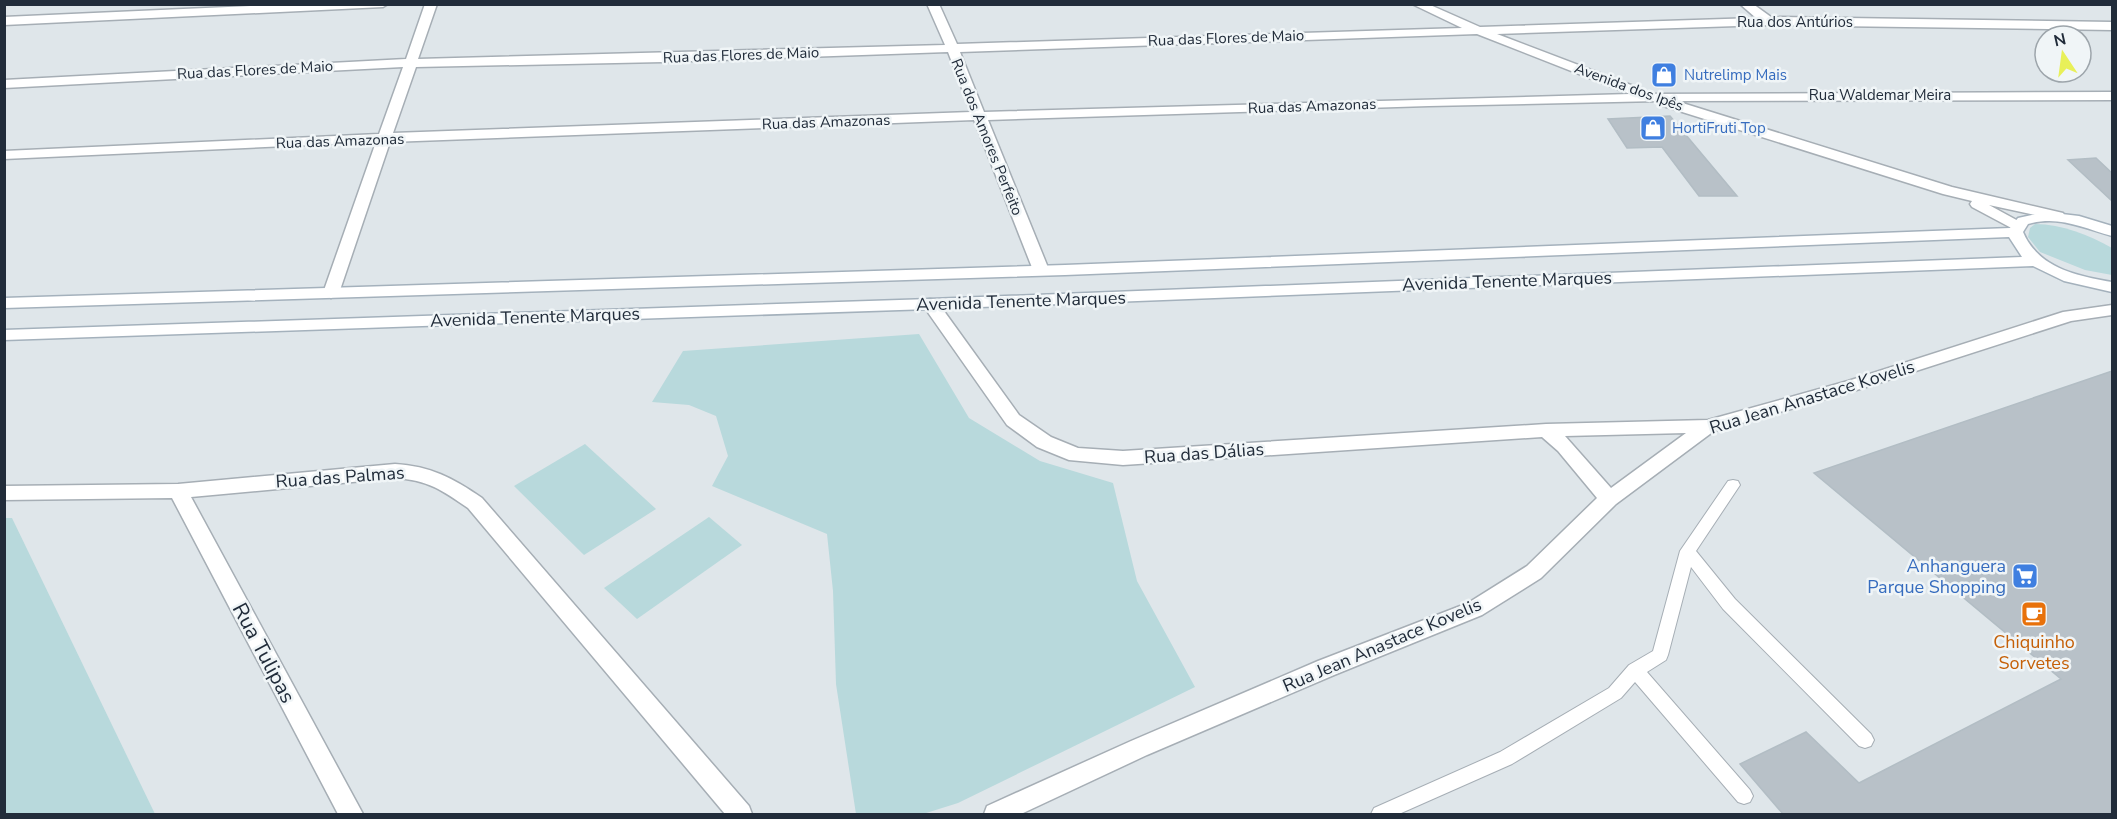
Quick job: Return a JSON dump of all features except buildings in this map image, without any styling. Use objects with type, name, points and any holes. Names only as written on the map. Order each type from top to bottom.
[{"type":"street","points":[[4,21],[383,4]]},
{"type":"street","points":[[331,293],[431,4]]},
{"type":"street","name":"Rua dos Amores Perfeito","points":[[933,4],[1041,270]]},
{"type":"street","name":"Avenida dos Ipês","points":[[1417,4],[1477,30],[1648,96],[1948,191],[2058,216]]},
{"type":"street","points":[[1745,4],[1768,21]]},
{"type":"street","name":"Rua dos Antúrios","points":[[1477,30],[1768,21],[2112,26]]},
{"type":"street","name":"Rua das Flores de Maio","points":[[4,84],[409,63],[663,58],[1477,30]]},
{"type":"street","name":"Rua Waldemar Meira","points":[[1648,96],[1903,94],[2112,96]]},
{"type":"street","name":"Rua das Amazonas","points":[[4,155],[978,116],[1648,96]]},
{"type":"street","name":"Avenida dos Ipês","points":[[1948,191],[2016,229]]},
{"type":"street","name":"Avenida Tenente Marques","points":[[4,303],[1041,270],[2016,229],[2032,218],[2058,216],[2085,221],[2112,231]]},
{"type":"street","name":"Avenida Tenente Marques","points":[[2016,229],[2017,241],[2037,261],[2073,278],[2112,287]]},
{"type":"street","name":"Avenida Tenente Marques","points":[[4,335],[930,304],[2037,261]]},
{"type":"street","name":"Rua das Dálias","points":[[930,304],[1013,420],[1044,442],[1076,455],[1123,458],[1546,430],[1708,426]]},
{"type":"street","name":"Rua Jean Anastace Kovelis","points":[[996,814],[1139,748],[1326,668],[1475,609],[1534,572],[1609,499],[1708,426],[1854,385],[2069,316],[2112,310]]},
{"type":"street","points":[[1546,430],[1565,446],[1609,499]]},
{"type":"street","name":"Rua das Palmas","points":[[4,493],[178,491],[395,471],[420,472],[438,478],[475,503],[740,814]]},
{"type":"street","name":"Rua Tulipas","points":[[178,491],[351,814]]},
{"type":"lane","points":[[1380,814],[1506,758],[1615,693],[1635,670],[1660,655],[1689,551],[1733,485]]},
{"type":"lane","points":[[1689,551],[1729,604],[1865,740]]},
{"type":"lane","points":[[1635,670],[1744,796]]},
{"type":"shaded area","points":[[2035,224],[2075,231],[2112,248],[2112,275],[2085,270],[2040,252],[2028,237],[2030,228]]},
{"type":"shaded area","points":[[919,334],[969,418],[1040,461],[1113,483],[1137,581],[1195,687],[958,803],[923,814],[856,814],[836,684],[833,591],[827,534],[712,486],[728,456],[716,416],[689,405],[652,402],[683,351]]},
{"type":"shaded area","points":[[585,444],[656,509],[584,555],[514,486]]},
{"type":"shaded area","points":[[709,517],[742,545],[637,619],[604,588]]},
{"type":"shaded area","points":[[4,518],[12,518],[155,814],[5,814]]},
{"type":"place","name":"Nutrelimp Mais","points":[[1664,75]]},
{"type":"place","name":"HortiFruti Top","points":[[1653,128]]},
{"type":"place","name":"Anhanguera Parque Shopping","points":[[2025,576]]},
{"type":"place","name":"Chiquinho Sorvetes","points":[[2034,614]]}]
